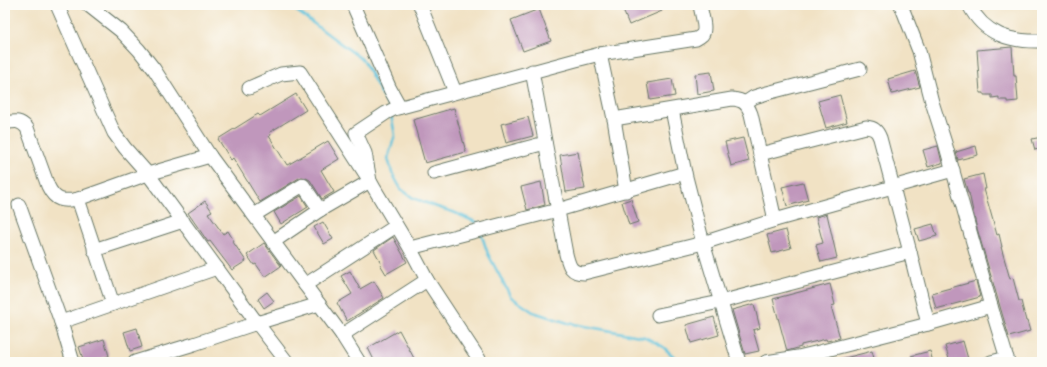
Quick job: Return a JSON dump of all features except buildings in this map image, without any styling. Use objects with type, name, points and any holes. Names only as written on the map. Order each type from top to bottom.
[{"type":"street","points":[[58,5],[114,134],[148,174],[287,362]]},
{"type":"street","points":[[88,5],[121,31],[154,69],[210,156],[342,335],[359,362]]},
{"type":"street","points":[[353,5],[390,89],[393,110]]},
{"type":"street","points":[[420,5],[455,92]]},
{"type":"street","points":[[370,181],[366,153],[356,133],[393,110],[532,71],[600,54],[696,39],[702,35],[704,30],[704,21],[700,5]]},
{"type":"street","points":[[901,5],[919,51],[930,96],[1008,360],[991,362]]},
{"type":"street","points":[[970,5],[979,21],[992,32],[1022,41],[1042,42]]},
{"type":"street","points":[[600,54],[614,119],[626,191]]},
{"type":"street","points":[[745,103],[754,97],[767,93],[860,69]]},
{"type":"street","points":[[532,71],[566,254],[572,269],[578,273],[584,273],[703,243],[775,220],[953,170]]},
{"type":"street","points":[[249,88],[281,74],[300,72],[370,181],[410,248],[427,280],[481,362]]},
{"type":"street","points":[[614,119],[732,99],[745,103],[749,107],[751,114],[775,220]]},
{"type":"street","points":[[672,110],[685,173],[703,243],[739,362]]},
{"type":"street","points":[[5,123],[13,121],[19,122],[27,128],[48,186],[56,198],[61,200],[68,201],[78,199],[148,174],[210,156]]},
{"type":"street","points":[[760,154],[866,127],[873,128],[878,131],[894,187],[928,324]]},
{"type":"street","points":[[434,173],[545,142]]},
{"type":"street","points":[[410,248],[558,210],[685,173]]},
{"type":"street","points":[[273,242],[320,210],[370,181]]},
{"type":"street","points":[[254,215],[303,185],[320,210]]},
{"type":"street","points":[[78,199],[112,304]]},
{"type":"street","points":[[20,205],[61,322],[73,362]]},
{"type":"street","points":[[94,250],[183,222]]},
{"type":"street","points":[[305,285],[396,226]]},
{"type":"street","points":[[658,315],[720,302],[910,252]]},
{"type":"street","points":[[61,322],[217,268]]},
{"type":"street","points":[[342,335],[427,280]]},
{"type":"street","points":[[135,362],[156,359],[257,323],[318,304]]},
{"type":"street","points":[[766,362],[815,353],[991,306]]},
{"type":"waterway","points":[[283,5],[294,9],[363,60],[388,106]]},
{"type":"waterway","points":[[391,115],[395,135],[388,158],[392,173],[401,189],[413,198],[453,212],[478,223],[479,226]]},
{"type":"waterway","points":[[481,233],[488,254],[511,297],[533,312],[568,323],[645,337],[662,346],[680,362]]}]
